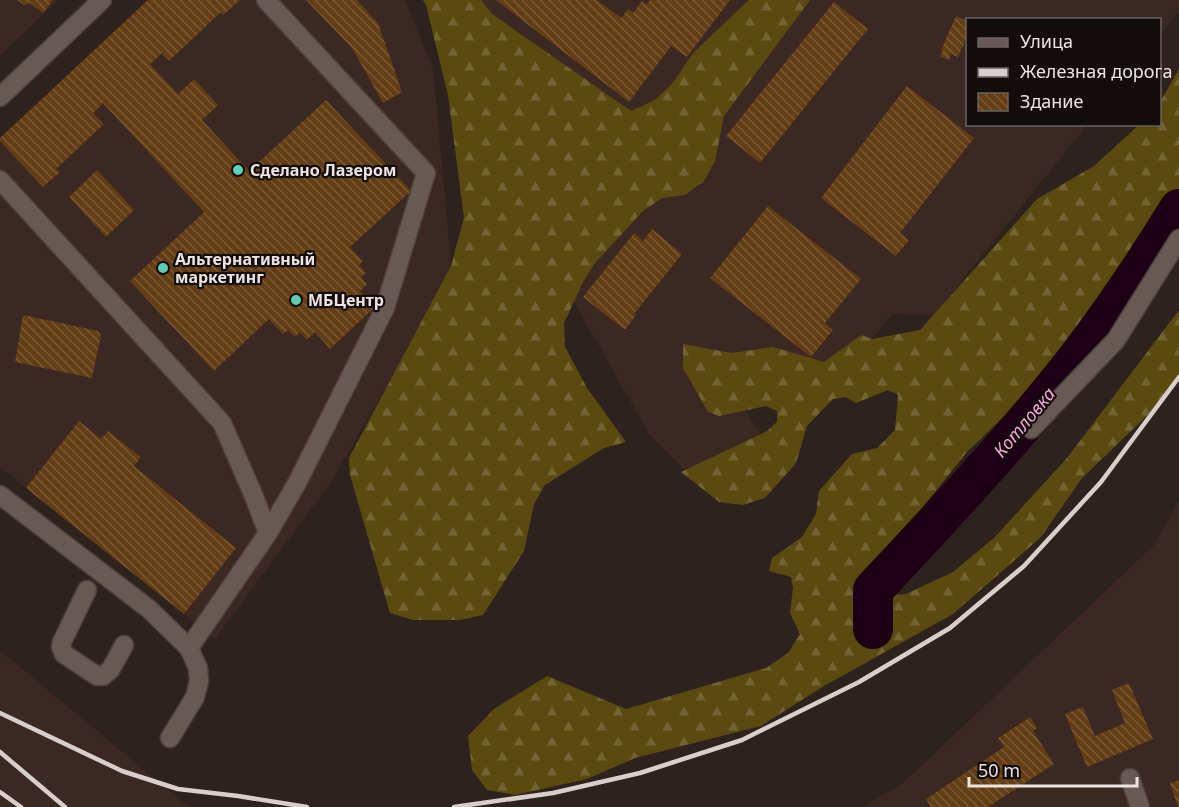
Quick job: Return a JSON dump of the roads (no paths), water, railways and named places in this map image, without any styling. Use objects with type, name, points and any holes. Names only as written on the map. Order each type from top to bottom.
[{"type":"street","points":[[0,97],[102,0]]},
{"type":"street","points":[[189,648],[268,533],[297,483],[385,308],[426,173],[266,0]]},
{"type":"street","points":[[0,180],[222,423],[268,533]]},
{"type":"street","points":[[1031,429],[1116,340],[1179,239]]},
{"type":"street","points":[[0,495],[149,609],[189,648],[198,668],[199,681],[195,697],[170,738]]},
{"type":"street","points":[[87,590],[62,642],[61,648],[64,654],[97,676],[103,676],[111,669],[124,645]]},
{"type":"street","points":[[1130,778],[1140,807]]},
{"type":"waterway","name":"Котловка","points":[[873,629],[873,590],[1028,420],[1090,342],[1179,209]]},
{"type":"railway","points":[[454,807],[553,793],[640,773],[742,740],[859,682],[950,628],[1024,566],[1101,482],[1179,377]]},
{"type":"railway","points":[[0,713],[122,771],[178,789],[307,807]]},
{"type":"railway","points":[[0,752],[65,807]]},
{"type":"railway","points":[[0,792],[21,807]]},
{"type":"place","name":"Сделано Лазером","points":[[238,170]]},
{"type":"place","name":"Альтернативный маркетинг","points":[[163,268]]},
{"type":"place","name":"МБЦентр","points":[[296,300]]}]
